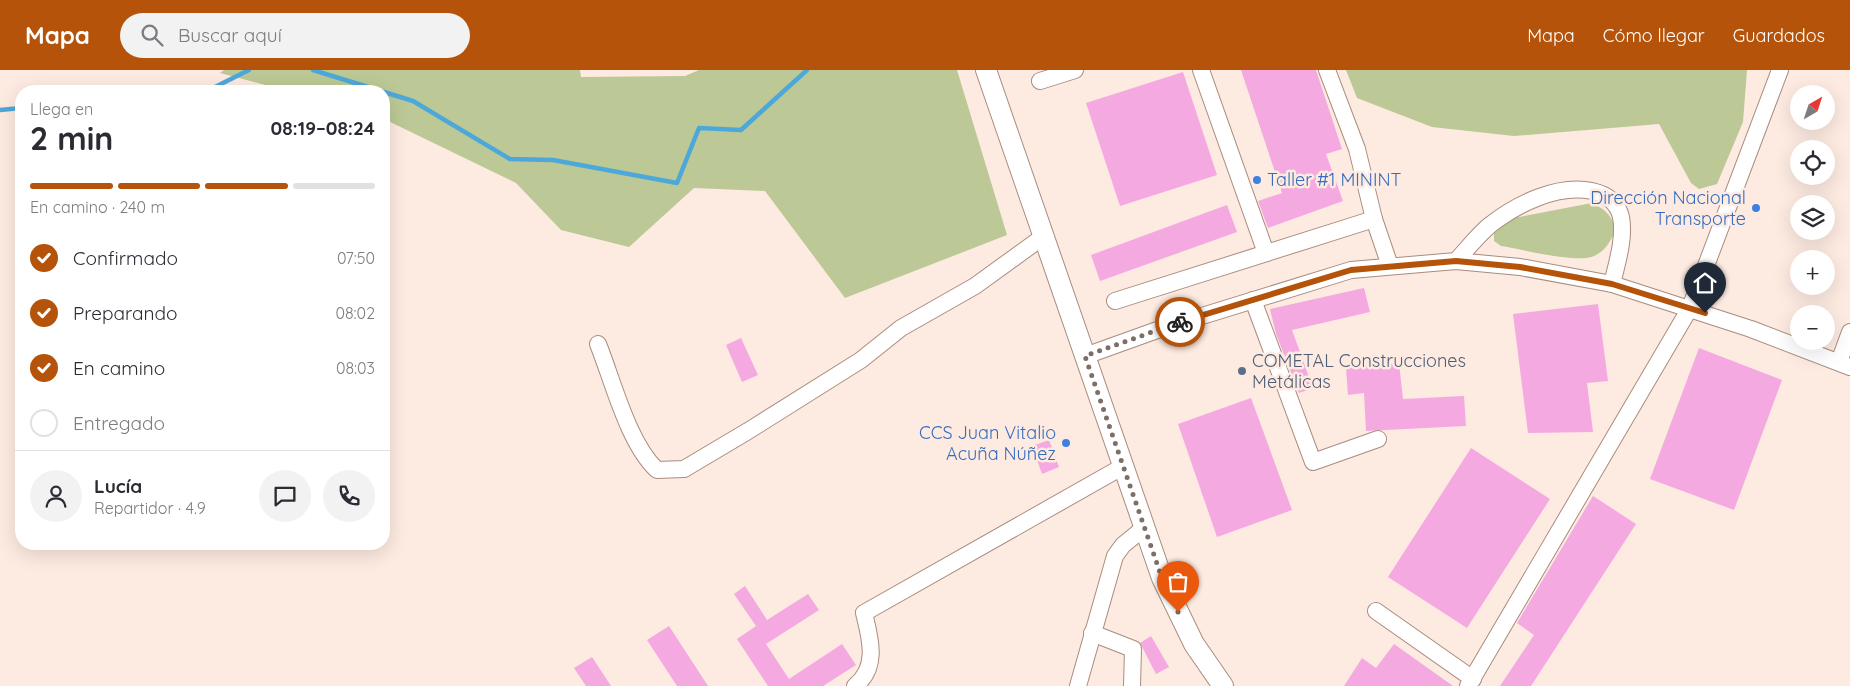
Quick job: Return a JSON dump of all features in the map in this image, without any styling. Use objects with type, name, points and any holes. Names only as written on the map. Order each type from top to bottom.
[{"type":"main road","points":[[986,70],[1162,578],[1194,644],[1223,686]]},
{"type":"street","points":[[1040,81],[1075,70]]},
{"type":"street","points":[[1201,70],[1266,253]]},
{"type":"street","points":[[1327,70],[1357,149],[1374,219],[1390,266]]},
{"type":"street","points":[[1376,611],[1471,682],[1690,308],[1780,70]]},
{"type":"street","points":[[1456,261],[1489,226],[1516,208],[1549,193],[1586,190],[1604,193],[1613,200],[1620,214],[1622,229],[1612,284]]},
{"type":"street","points":[[1115,301],[1374,219]]},
{"type":"street","points":[[598,344],[644,459],[657,470],[684,469],[861,360],[901,328],[975,286],[1044,236]]},
{"type":"street","points":[[1085,356],[1160,328],[1351,270],[1456,261],[1520,267],[1612,284],[1690,308],[1844,365],[1850,332]]},
{"type":"street","points":[[1253,300],[1312,462],[1378,439]]},
{"type":"street","points":[[856,686],[865,679],[872,648],[864,613],[1122,467]]},
{"type":"street","points":[[1078,686],[1115,556],[1123,545],[1144,528]]},
{"type":"street","points":[[1092,633],[1133,649],[1132,686]]},
{"type":"green space","points":[[224,70],[580,70],[581,77],[685,76],[699,70],[957,70],[1007,235],[845,298],[765,191],[694,188],[629,247],[561,230],[516,183],[390,122],[390,85],[265,85],[220,73]]},
{"type":"green space","points":[[1346,70],[1747,70],[1743,122],[1717,184],[1699,189],[1691,183],[1659,124],[1514,136],[1432,127],[1357,98]]},
{"type":"green space","points":[[1592,203],[1607,213],[1616,229],[1605,248],[1594,256],[1576,258],[1549,255],[1501,246],[1494,241],[1494,233],[1514,218]]},
{"type":"building","points":[[1241,70],[1316,70],[1342,149],[1326,154],[1343,201],[1268,228],[1258,201],[1282,193]]},
{"type":"building","points":[[1183,72],[1217,175],[1120,206],[1086,103]]},
{"type":"building","points":[[1227,205],[1237,232],[1100,281],[1091,255]]},
{"type":"building","points":[[1364,288],[1370,312],[1292,330],[1313,388],[1299,393],[1276,334],[1270,309]]},
{"type":"building","points":[[1598,304],[1608,381],[1587,383],[1593,432],[1528,433],[1513,314]]},
{"type":"building","points":[[741,338],[758,375],[742,382],[726,345]]},
{"type":"building","points":[[1699,348],[1782,380],[1734,510],[1650,479]]},
{"type":"building","points":[[1399,363],[1403,399],[1464,396],[1466,426],[1366,431],[1364,393],[1348,395],[1346,368]]},
{"type":"building","points":[[1251,398],[1292,510],[1217,537],[1178,424]]},
{"type":"building","points":[[1049,440],[1059,467],[1042,474],[1032,446]]},
{"type":"building","points":[[1471,448],[1550,499],[1467,628],[1388,577]]},
{"type":"building","points":[[1593,496],[1636,524],[1531,686],[1500,686],[1534,635],[1517,623]]},
{"type":"building","points":[[745,586],[767,620],[808,594],[819,610],[766,644],[789,679],[842,644],[856,665],[823,686],[768,686],[737,639],[756,626],[734,594]]},
{"type":"building","points":[[669,626],[708,686],[677,686],[647,640]]},
{"type":"building","points":[[1151,636],[1169,667],[1156,674],[1140,643]]},
{"type":"building","points":[[1394,644],[1453,686],[1344,686],[1362,658],[1376,668]]},
{"type":"building","points":[[592,657],[611,686],[586,686],[574,668]]},
{"type":"waterway","points":[[219,85],[249,70]]},
{"type":"waterway","points":[[313,70],[362,85]]},
{"type":"waterway","points":[[390,94],[413,101],[510,159],[553,160],[677,183],[699,128],[741,130],[807,70]]},
{"type":"waterway","points":[[0,110],[15,109]]},
{"type":"way so far","points":[[1178,612],[1162,578],[1085,356],[1180,322]]},
{"type":"place","name":"Taller #1 MININT","points":[[1257,180]]},
{"type":"place","name":"Dirección Nacional Transporte","points":[[1756,208]]},
{"type":"place","name":"COMETAL Construcciones Metálicas","points":[[1242,371]]},
{"type":"place","name":"CCS Juan Vitalio Acuña Núñez","points":[[1066,443]]},
{"type":"route","points":[[1180,322],[1351,270],[1456,261],[1520,267],[1612,284],[1705,313]]}]
